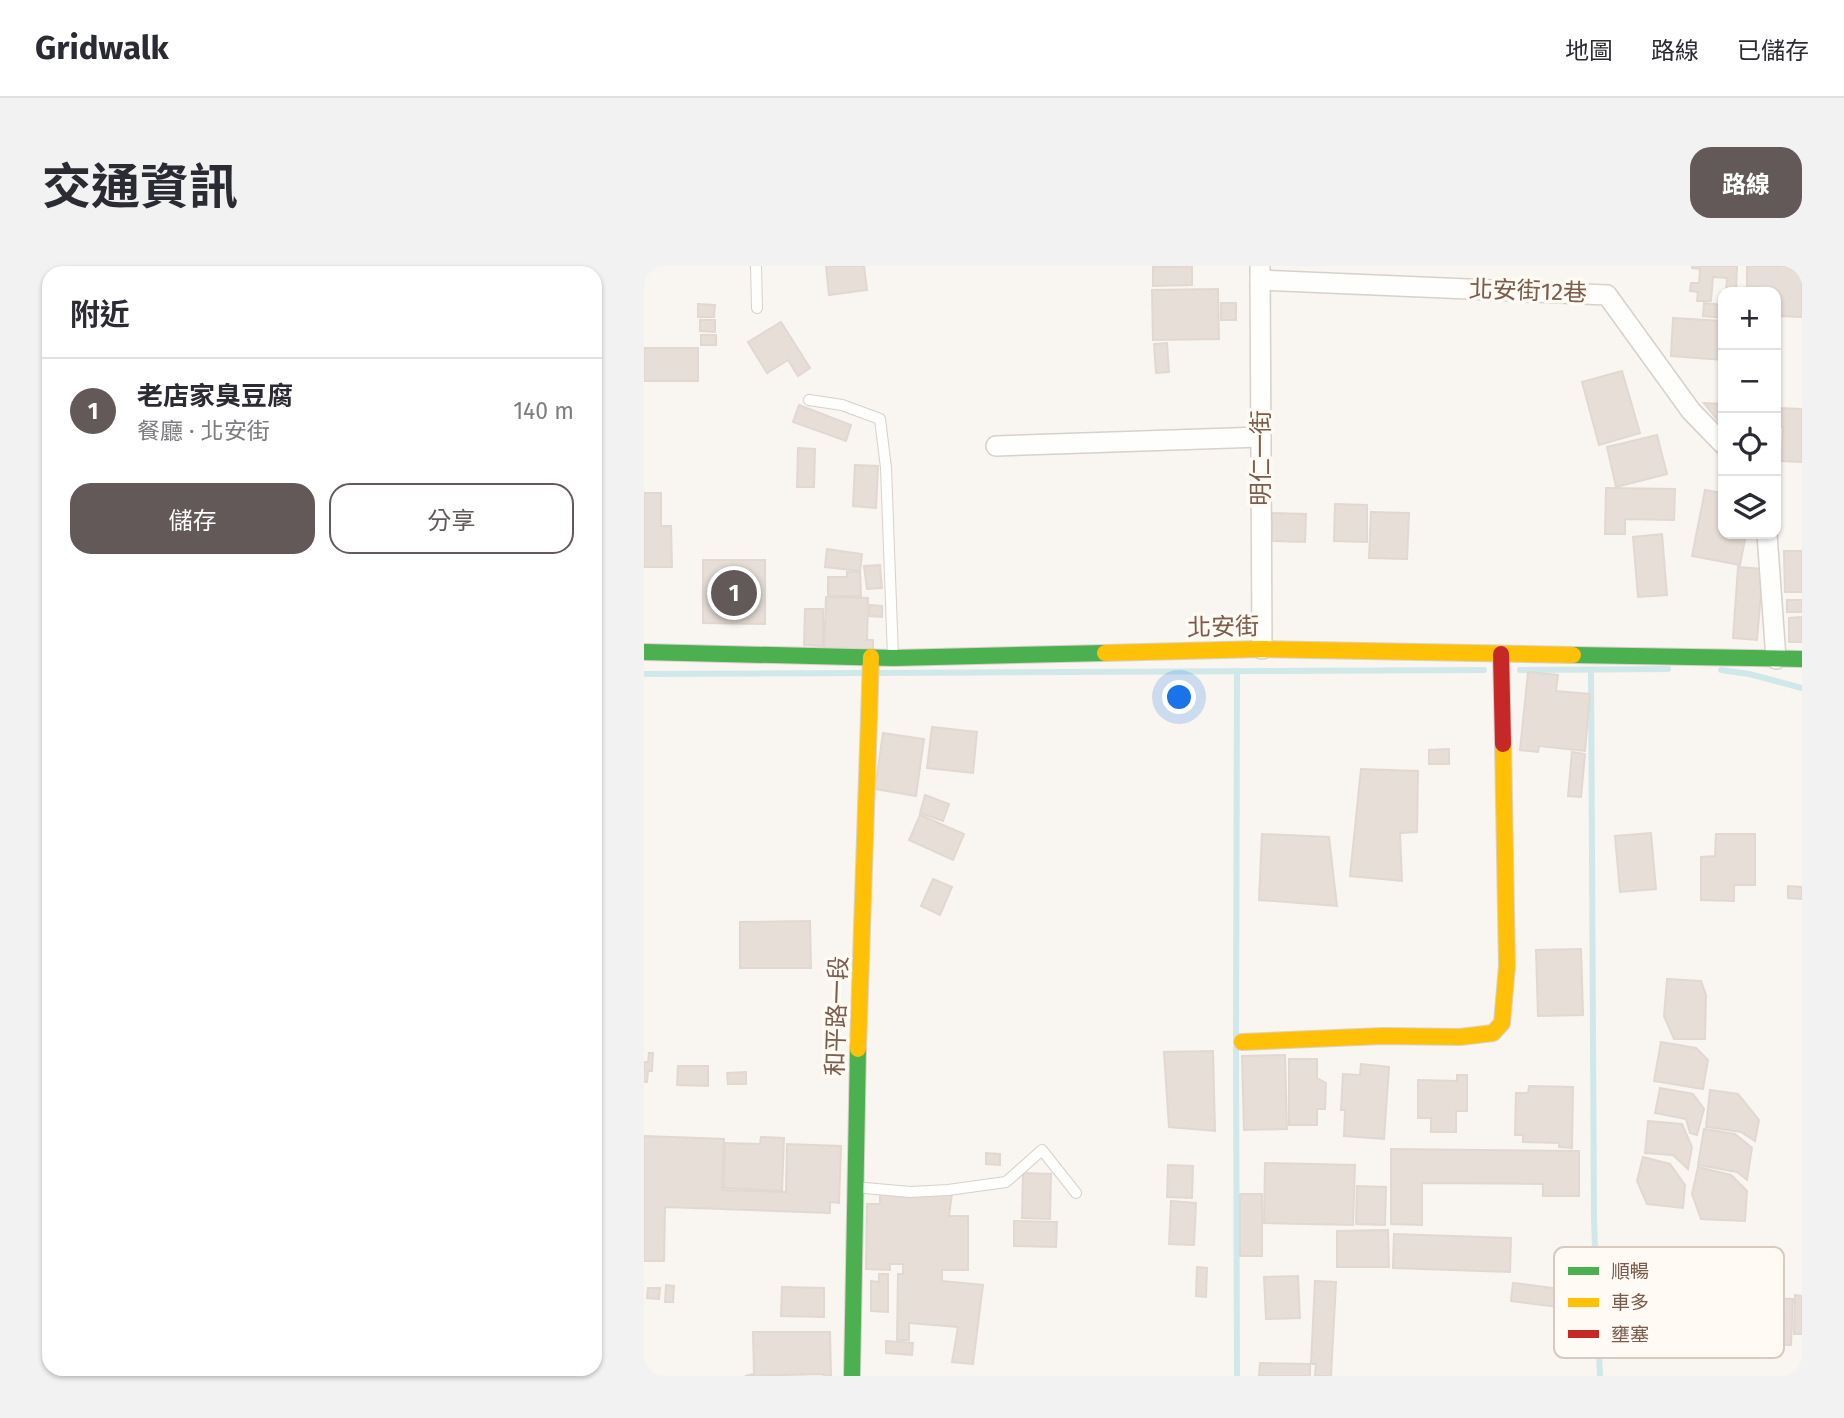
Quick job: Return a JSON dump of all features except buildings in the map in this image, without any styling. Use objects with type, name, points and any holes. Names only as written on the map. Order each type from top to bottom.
[{"type":"street","name":"明仁一街","points":[[1260,273],[1262,649]]},
{"type":"street","name":"北安街12巷","points":[[1260,273],[1607,295],[1691,411],[1718,439]]},
{"type":"street","points":[[996,446],[1261,438]]},
{"type":"street","points":[[1767,539],[1776,659]]},
{"type":"street","name":"北安街","points":[[644,652],[871,661],[893,658],[1262,649],[1802,659]]},
{"type":"street","points":[[1242,1042],[1383,1036],[1460,1037],[1493,1033],[1502,1023],[1507,966],[1501,653]]},
{"type":"street","name":"和平路一段","points":[[852,1376],[854,1187],[871,661]]},
{"type":"lane","points":[[755,266],[757,307]]},
{"type":"lane","points":[[809,400],[842,405],[880,419],[887,468],[893,658]]},
{"type":"lane","points":[[854,1187],[910,1192],[1006,1182],[1042,1150],[1076,1193]]},
{"type":"waterway","points":[[1520,670],[1668,669]]},
{"type":"waterway","points":[[877,673],[1484,670]]},
{"type":"waterway","points":[[1591,670],[1595,1247]]},
{"type":"waterway","points":[[1721,670],[1749,674],[1802,688]]},
{"type":"waterway","points":[[1236,1037],[1237,671]]},
{"type":"waterway","points":[[644,674],[863,673]]},
{"type":"waterway","points":[[1236,1048],[1237,1376]]},
{"type":"waterway","points":[[1599,1358],[1600,1376]]},
{"type":"traffic: fast","points":[[644,652],[893,658],[1105,653]]},
{"type":"traffic: fast","points":[[1573,655],[1802,659]]},
{"type":"traffic: fast","points":[[852,1376],[858,1049]]},
{"type":"traffic: slow","points":[[1105,653],[1262,649],[1573,655]]},
{"type":"traffic: slow","points":[[858,1049],[871,657]]},
{"type":"traffic: slow","points":[[1242,1042],[1383,1036],[1460,1037],[1493,1033],[1502,1023],[1507,966],[1503,744]]},
{"type":"traffic: jam","points":[[1501,654],[1503,744]]},
{"type":"place","name":"老店家臭豆腐","points":[[734,593]]}]
